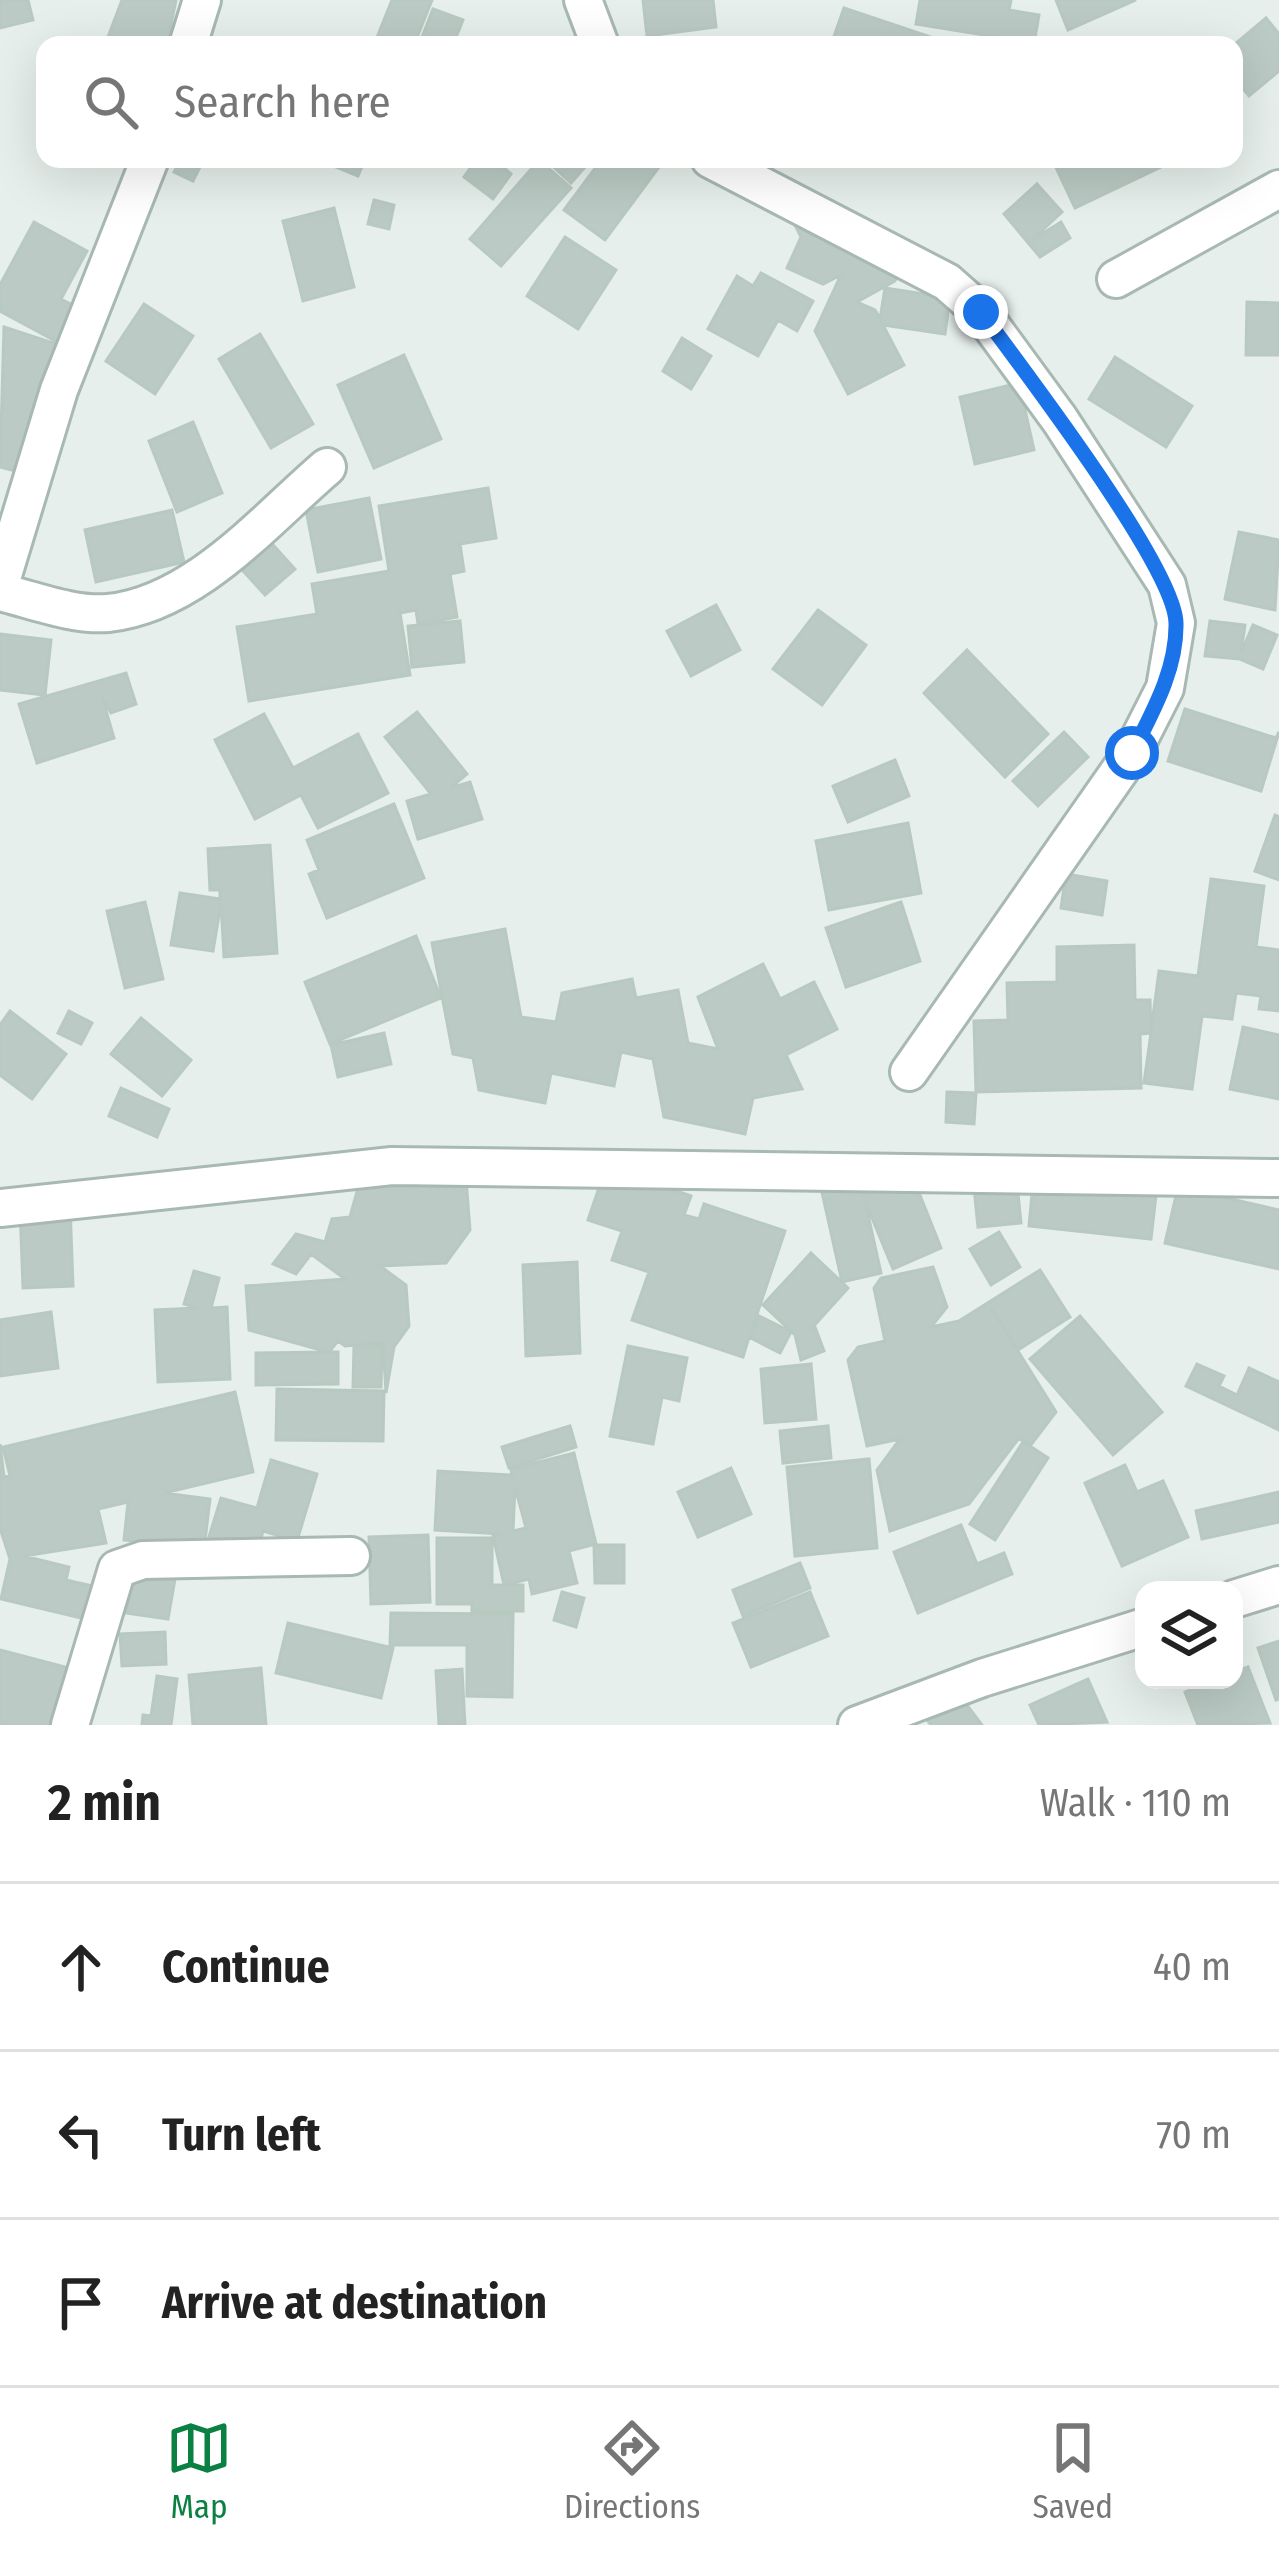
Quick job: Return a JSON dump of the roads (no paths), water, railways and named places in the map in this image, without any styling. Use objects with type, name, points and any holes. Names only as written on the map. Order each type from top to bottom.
[{"type":"street","points":[[191,36],[202,0]]},
{"type":"street","points":[[583,0],[597,36]]},
{"type":"street","points":[[146,168],[58,391],[0,588],[105,614],[151,604],[193,581],[327,466]]},
{"type":"street","points":[[727,168],[946,282],[981,312],[1060,420],[1167,585],[1176,622],[1165,688],[1132,753],[909,1072]]},
{"type":"street","points":[[1116,278],[1279,189]]},
{"type":"street","points":[[0,1208],[392,1166],[1279,1178]]},
{"type":"street","points":[[70,1725],[117,1569],[143,1560],[351,1556]]},
{"type":"street","points":[[1243,1596],[1279,1585]]},
{"type":"street","points":[[857,1725],[982,1678],[1135,1630]]}]
